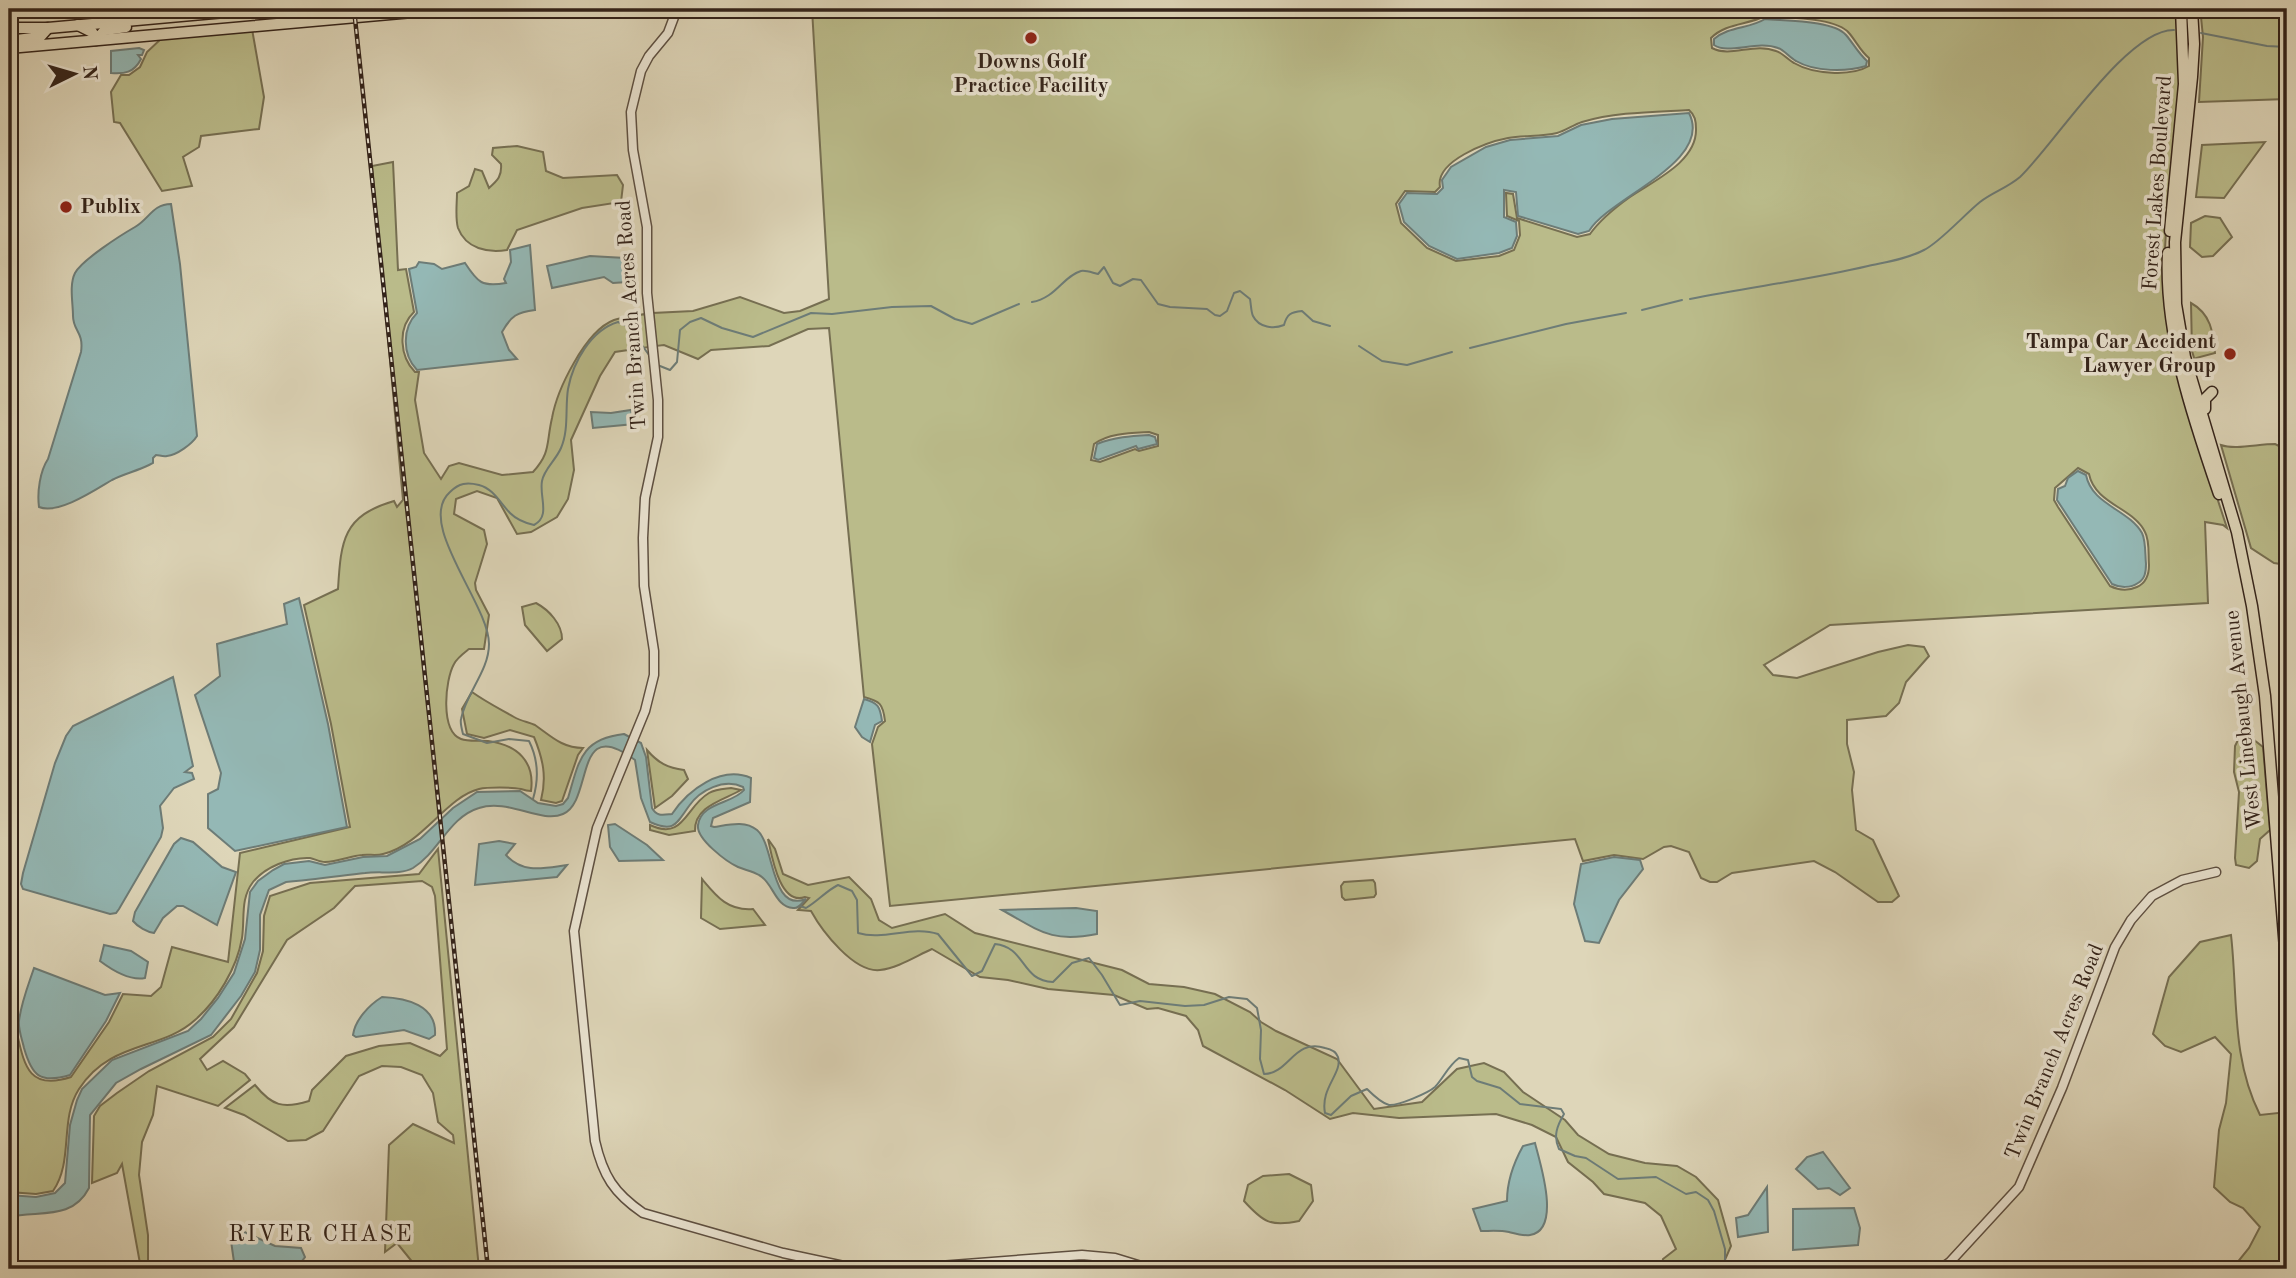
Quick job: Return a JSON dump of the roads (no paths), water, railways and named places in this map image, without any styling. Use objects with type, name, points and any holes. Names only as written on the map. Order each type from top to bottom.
[{"type":"main road","points":[[11,28],[78,25],[258,9]]},
{"type":"main road","points":[[9,48],[446,9]]},
{"type":"main road","points":[[2184,9],[2194,52]]},
{"type":"main road","name":"Forest Lakes Boulevard","points":[[2184,9],[2184,84],[2169,236],[2168,287],[2173,334],[2242,558]]},
{"type":"main road","name":"Forest Lakes Boulevard","points":[[2192,9],[2194,52]]},
{"type":"main road","points":[[208,13],[221,29]]},
{"type":"main road","points":[[96,40],[101,32],[111,29],[179,22],[194,15]]},
{"type":"main road","points":[[78,25],[92,32],[96,40]]},
{"type":"main road","points":[[9,41],[40,37],[48,27]]},
{"type":"main road","points":[[48,27],[54,36],[70,42]]},
{"type":"main road","name":"West Linebaugh Avenue","points":[[2194,52],[2175,242],[2176,304],[2191,390],[2214,454],[2241,547],[2260,656],[2287,974]]},
{"type":"main road","points":[[2191,390],[2210,454],[2217,465]]},
{"type":"main road","points":[[2212,392],[2206,396],[2204,403],[2213,435],[2214,454]]},
{"type":"main road","points":[[2280,884],[2287,870]]},
{"type":"street","name":"Twin Branch Acres Road","points":[[677,9],[668,33],[640,71],[632,102],[630,124],[647,227],[647,293],[659,413],[658,437],[645,498],[643,527],[644,586],[654,651],[654,675],[649,701],[597,828],[574,930],[599,1160],[608,1181],[626,1201],[649,1215],[783,1253],[853,1268],[913,1268],[1082,1255],[1115,1258],[1151,1269]]},
{"type":"street","name":"Twin Branch Acres Road","points":[[1940,1269],[1955,1257],[2019,1187],[2062,1087],[2115,947],[2131,920],[2152,896],[2182,880],[2216,872]]},
{"type":"water","points":[[1765,19],[1820,24],[1840,30],[1867,61],[1866,66],[1840,70],[1821,69],[1804,65],[1780,49],[1770,46],[1727,49],[1714,45],[1714,39],[1720,35]]},
{"type":"water","points":[[139,48],[144,50],[142,55],[138,55],[141,59],[132,70],[111,73],[111,51]]},
{"type":"water","points":[[1689,113],[1693,131],[1687,147],[1674,163],[1600,218],[1589,231],[1578,234],[1518,216],[1516,192],[1504,190],[1504,217],[1516,222],[1517,236],[1512,248],[1499,253],[1457,259],[1429,246],[1404,222],[1399,204],[1407,193],[1437,194],[1443,188],[1442,180],[1451,167],[1486,147],[1510,140],[1558,136],[1581,125],[1612,119]]},
{"type":"water","points":[[171,204],[180,264],[197,436],[180,451],[166,456],[156,455],[153,463],[116,478],[66,505],[47,509],[39,507],[41,476],[81,352],[81,340],[73,316],[72,288],[75,273],[93,255],[140,224],[155,209]]},
{"type":"water","points":[[530,245],[535,310],[515,316],[502,332],[509,350],[517,359],[417,370],[406,349],[406,333],[417,313],[409,269],[416,267],[419,262],[434,264],[442,269],[465,263],[481,282],[506,283],[504,279],[511,262],[510,250]]},
{"type":"water","points":[[590,256],[625,258],[627,282],[613,283],[604,277],[552,288],[547,266]]},
{"type":"water","points":[[631,410],[634,424],[593,428],[591,412]]},
{"type":"water","points":[[1149,435],[1155,437],[1157,444],[1138,449],[1136,446],[1098,460],[1094,458],[1097,444],[1116,438]]},
{"type":"water","points":[[2078,471],[2086,475],[2095,493],[2128,518],[2142,533],[2146,570],[2145,575],[2135,585],[2125,587],[2112,584],[2057,500],[2058,489],[2065,486],[2068,478]]},
{"type":"water","points":[[299,598],[328,724],[347,827],[235,851],[208,828],[208,794],[218,789],[221,773],[195,695],[220,676],[217,644],[287,624],[284,604]]},
{"type":"water","points":[[173,677],[193,766],[185,772],[192,773],[194,779],[174,788],[160,806],[163,828],[161,837],[119,909],[110,914],[23,889],[23,873],[55,763],[73,726]]},
{"type":"water","points":[[864,699],[878,706],[882,721],[875,725],[870,742],[862,737],[855,727]]},
{"type":"water","points":[[624,734],[641,743],[646,757],[652,808],[658,814],[672,814],[687,796],[717,777],[740,775],[751,778],[750,802],[713,818],[711,826],[742,824],[757,830],[763,838],[779,887],[794,901],[806,899],[802,904],[795,908],[787,907],[764,878],[727,860],[702,837],[698,825],[700,817],[711,808],[739,795],[744,790],[743,787],[728,784],[713,787],[699,795],[674,825],[664,827],[650,822],[641,798],[635,760],[615,748],[602,747],[593,753],[579,793],[572,806],[563,814],[545,816],[501,806],[479,808],[460,819],[422,861],[408,870],[286,882],[269,890],[260,915],[260,950],[255,972],[241,996],[211,1035],[116,1083],[90,1115],[89,1188],[82,1198],[64,1210],[9,1217],[9,1195],[36,1197],[55,1193],[65,1183],[70,1125],[82,1089],[112,1060],[188,1031],[218,998],[234,973],[245,939],[250,892],[258,881],[284,864],[309,861],[325,865],[363,857],[387,856],[420,839],[453,808],[477,792],[520,791],[538,803],[556,806],[563,804],[568,798],[579,763],[590,747],[598,741]]},
{"type":"water","points":[[615,824],[647,845],[663,860],[619,861],[610,847],[608,825]]},
{"type":"water","points":[[181,838],[193,842],[222,867],[236,872],[217,925],[183,906],[177,906],[163,918],[154,933],[148,932],[133,921],[135,912],[174,844]]},
{"type":"water","points":[[499,841],[515,844],[506,855],[519,865],[534,868],[567,865],[557,877],[475,885],[479,844]]},
{"type":"water","points":[[1614,857],[1640,860],[1643,869],[1619,900],[1599,943],[1585,941],[1574,904],[1581,864]]},
{"type":"water","points":[[1076,908],[1097,911],[1097,934],[1057,936],[1037,929],[1002,910]]},
{"type":"water","points":[[104,945],[131,951],[148,962],[145,978],[127,976],[100,961]]},
{"type":"water","points":[[34,968],[105,995],[120,993],[106,1021],[70,1075],[60,1078],[44,1078],[34,1071],[27,1058],[20,1031],[23,1001]]},
{"type":"water","points":[[382,997],[401,999],[425,1010],[431,1017],[435,1035],[429,1039],[404,1030],[356,1037],[353,1035],[363,1013]]},
{"type":"water","points":[[1535,1143],[1544,1180],[1547,1209],[1540,1230],[1530,1235],[1481,1231],[1473,1209],[1507,1201],[1509,1180],[1519,1153],[1523,1146]]},
{"type":"water","points":[[1823,1152],[1850,1188],[1840,1195],[1829,1188],[1818,1189],[1796,1169],[1807,1157]]},
{"type":"water","points":[[1767,1187],[1768,1232],[1738,1237],[1736,1218],[1748,1215]]},
{"type":"water","points":[[1854,1208],[1860,1228],[1858,1245],[1793,1250],[1793,1209]]},
{"type":"water","points":[[238,1229],[275,1246],[301,1248],[305,1257],[296,1269],[235,1269],[230,1234]]},
{"type":"waterway","points":[[1690,299],[1846,271],[1904,258],[1924,250],[1980,202],[2020,177],[2092,91],[2135,48],[2155,35],[2174,30]]},
{"type":"waterway","points":[[2201,33],[2267,46],[2287,47]]},
{"type":"waterway","points":[[1032,302],[1047,296],[1075,274],[1083,271],[1098,274],[1104,267],[1113,283],[1120,286],[1133,279],[1141,280],[1158,304],[1207,309],[1220,316],[1227,311],[1234,293],[1240,291],[1250,299],[1253,316],[1263,325],[1284,325],[1290,314],[1302,311],[1313,321],[1330,326]]},
{"type":"waterway","points":[[1642,310],[1682,300]]},
{"type":"waterway","points":[[660,366],[670,370],[677,362],[680,330],[701,318],[722,328],[753,337],[811,313],[832,314],[892,307],[931,306],[955,319],[972,324],[1019,304]]},
{"type":"waterway","points":[[1470,348],[1566,324],[1626,313]]},
{"type":"waterway","points":[[533,799],[537,769],[529,741],[509,739],[487,743],[463,734],[461,721],[464,709],[485,663],[489,644],[486,627],[447,543],[441,523],[442,506],[450,492],[457,487],[475,484],[489,490],[515,518],[534,525],[542,517],[541,487],[545,472],[563,441],[570,379],[585,348],[600,332],[618,322],[629,327],[649,355]]},
{"type":"waterway","points":[[1359,346],[1382,361],[1407,365],[1452,352]]},
{"type":"waterway","points":[[800,906],[806,908],[838,885],[852,891],[857,900],[858,933],[878,935],[918,931],[938,934],[972,976],[982,971],[995,944],[1013,951],[1035,976],[1053,982],[1072,963],[1089,958],[1120,1005],[1140,1001],[1185,1006],[1204,1005],[1229,997],[1247,999],[1257,1008],[1261,1030],[1260,1059],[1264,1074],[1280,1069],[1306,1048],[1315,1046],[1336,1053],[1339,1063],[1324,1104],[1325,1113],[1331,1115],[1351,1096],[1367,1089],[1389,1105],[1413,1099],[1435,1087],[1459,1058],[1468,1060],[1472,1077],[1500,1088],[1520,1104],[1561,1109],[1564,1114],[1556,1135],[1559,1149],[1586,1158],[1618,1179],[1656,1177],[1686,1194],[1696,1192],[1708,1200],[1725,1249],[1725,1261],[1714,1269]]},
{"type":"railway","points":[[354,9],[488,1269]]},
{"type":"place","name":"Downs Golf Practice Facility","points":[[1031,38]]},
{"type":"place","name":"Publix","points":[[66,207]]},
{"type":"place","name":"Tampa Car Accident Lawyer Group","points":[[2230,354]]},
{"type":"district","name":"RIVER CHASE","points":[[321,1234]]}]
